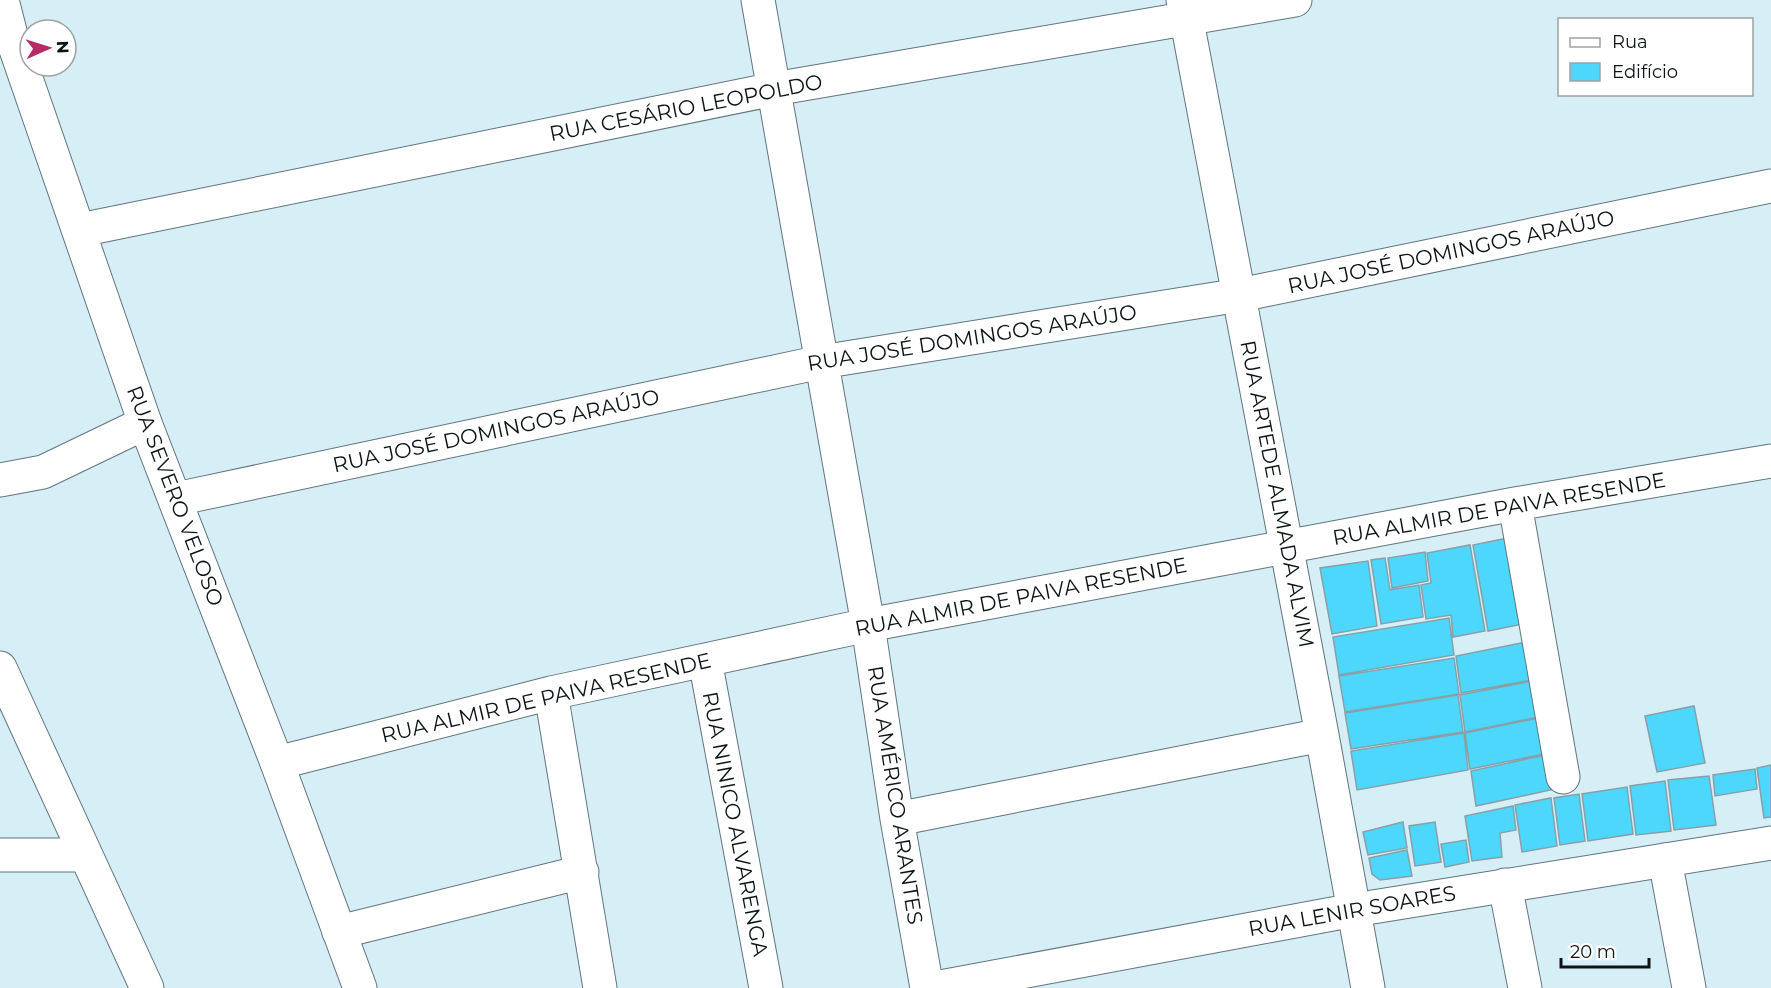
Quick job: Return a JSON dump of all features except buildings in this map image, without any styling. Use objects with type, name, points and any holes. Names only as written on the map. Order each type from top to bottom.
[{"type":"street","name":"RUA SEVERO VELOSO","points":[[2,0],[5,36],[80,230],[145,423],[277,763],[360,988]]},
{"type":"street","name":"RUA AMÉRICO ARANTES","points":[[758,0],[868,625],[897,819],[927,988]]},
{"type":"street","name":"RUA CESÁRIO LEOPOLDO","points":[[80,230],[774,89],[1185,10],[1295,0]]},
{"type":"street","name":"RUA ARTEDE ALMADA ALVIM","points":[[1185,10],[1323,735],[1368,988]]},
{"type":"street","name":"RUA JOSÉ DOMINGOS ARAÚJO","points":[[176,499],[820,362],[1240,295],[1771,186]]},
{"type":"street","points":[[0,480],[43,472],[145,423]]},
{"type":"street","name":"RUA ALMIR DE PAIVA RESENDE","points":[[277,763],[551,693],[868,625],[1515,504],[1771,460]]},
{"type":"street","points":[[1515,504],[1563,777]]},
{"type":"street","name":"RUA NINICO ALVARENGA","points":[[705,660],[766,988]]},
{"type":"street","points":[[0,668],[147,988]]},
{"type":"street","points":[[551,693],[600,988]]},
{"type":"street","points":[[897,819],[1323,735]]},
{"type":"street","name":"RUA LENIR SOARES","points":[[935,988],[1354,910],[1771,843]]},
{"type":"street","points":[[0,855],[85,855]]},
{"type":"street","points":[[1665,860],[1689,988]]},
{"type":"street","points":[[339,932],[582,872]]},
{"type":"street","points":[[1505,885],[1525,988]]}]
